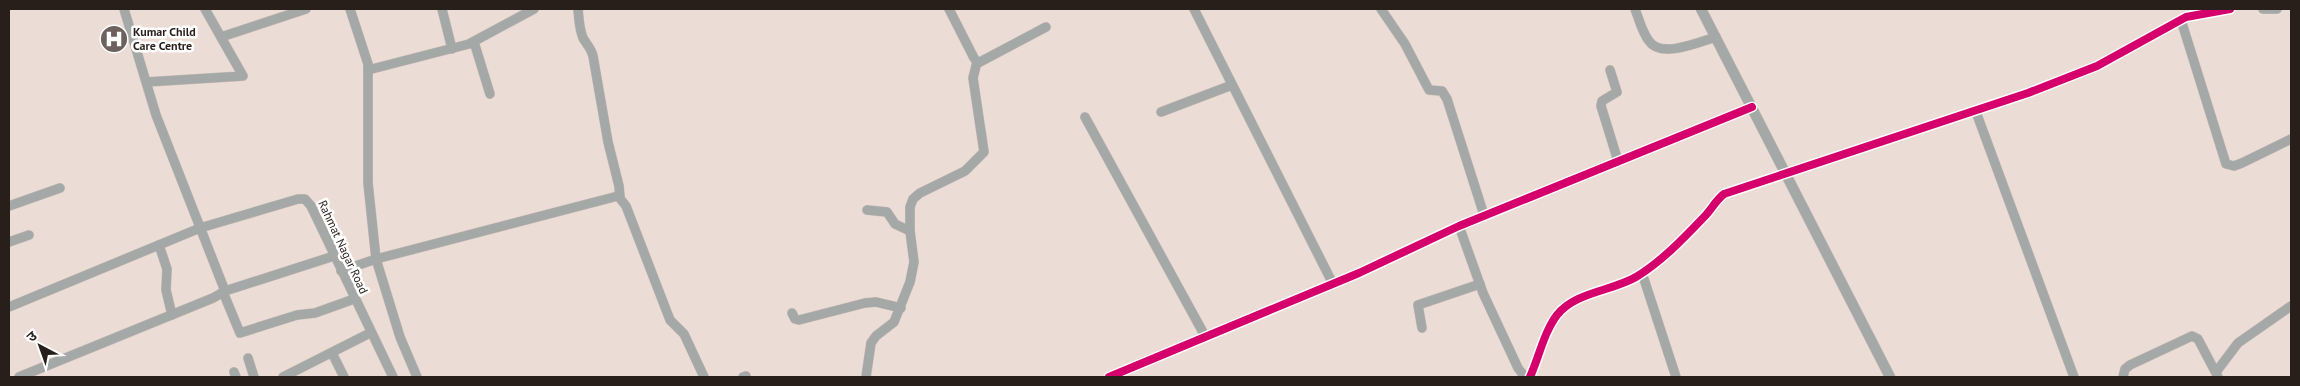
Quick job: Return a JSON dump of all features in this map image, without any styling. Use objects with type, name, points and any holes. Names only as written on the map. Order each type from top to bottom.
[{"type":"street","points":[[124,9],[148,82],[156,115],[240,334],[297,315],[314,313],[354,299]]},
{"type":"street","points":[[148,82],[243,76],[205,9]]},
{"type":"street","points":[[221,37],[306,9]]},
{"type":"street","points":[[350,9],[367,59],[368,183],[376,259],[400,337],[417,377]]},
{"type":"street","points":[[442,9],[452,49]]},
{"type":"street","points":[[368,70],[474,42],[534,9]]},
{"type":"street","points":[[578,9],[580,28],[585,41],[592,48],[608,142],[620,197],[626,206],[670,320],[684,334],[704,377]]},
{"type":"street","points":[[866,377],[871,343],[876,336],[892,325],[901,308],[913,267],[910,231],[911,203],[916,196],[965,171],[984,152],[973,78],[976,62],[949,9]]},
{"type":"street","points":[[1194,9],[1333,284]]},
{"type":"street","points":[[1381,9],[1405,44],[1429,90],[1442,91],[1448,99],[1484,215]]},
{"type":"street","points":[[1635,9],[1650,43],[1656,48],[1664,50],[1678,48],[1716,37]]},
{"type":"street","points":[[1700,9],[1890,377]]},
{"type":"street","points":[[1530,377],[1553,321],[1562,309],[1571,302],[1628,281],[1642,273],[1661,259],[1701,220],[1718,198],[1732,191],[1786,173],[1976,112],[2085,71],[2181,20],[2198,13],[2230,9]]},
{"type":"street","points":[[2262,9],[2277,9]]},
{"type":"street","points":[[2181,20],[2226,164],[2230,166],[2242,163],[2291,139]]},
{"type":"street","points":[[976,62],[980,63],[1046,27]]},
{"type":"street","points":[[474,42],[490,94]]},
{"type":"street","points":[[1610,70],[1616,92],[1602,101],[1601,106],[1618,161]]},
{"type":"street","points":[[1161,112],[1232,85]]},
{"type":"street","points":[[1108,377],[1333,284],[1484,215],[1752,107]]},
{"type":"street","points":[[1976,112],[2074,377]]},
{"type":"street","points":[[1085,118],[1205,336]]},
{"type":"street","points":[[9,206],[60,188]]},
{"type":"street","points":[[341,271],[376,259],[620,197]]},
{"type":"street","name":"Rahmat Nagar Road","points":[[200,228],[298,199],[305,199],[311,206],[370,334],[393,377]]},
{"type":"street","points":[[867,210],[886,212],[895,224],[910,231]]},
{"type":"street","points":[[1459,226],[1480,284],[1518,368],[1525,377]]},
{"type":"street","points":[[9,308],[200,228]]},
{"type":"street","points":[[9,242],[29,234]]},
{"type":"street","points":[[159,245],[167,269],[166,290],[172,315]]},
{"type":"street","points":[[20,377],[172,315],[224,291],[334,256]]},
{"type":"street","points":[[1642,273],[1676,377]]},
{"type":"street","points":[[1422,328],[1418,305],[1480,284]]},
{"type":"street","points":[[792,313],[795,319],[799,320],[871,302],[901,308]]},
{"type":"street","points":[[2123,377],[2125,369],[2130,365],[2192,336],[2198,339],[2217,375],[2238,343],[2291,306]]},
{"type":"street","points":[[286,377],[370,334]]},
{"type":"street","points":[[332,353],[344,377]]},
{"type":"street","points":[[248,358],[254,377]]},
{"type":"street","points":[[304,368],[309,377]]},
{"type":"cycle path","points":[[1530,377],[1552,322],[1565,307],[1574,301],[1626,282],[1645,271],[1680,241],[1724,194],[2028,93],[2097,66],[2186,17],[2230,9]]},
{"type":"cycle path","points":[[1109,377],[1359,273],[1459,226],[1752,107]]},
{"type":"place","name":"Kumar Child Care Centre","points":[[114,39]]}]
